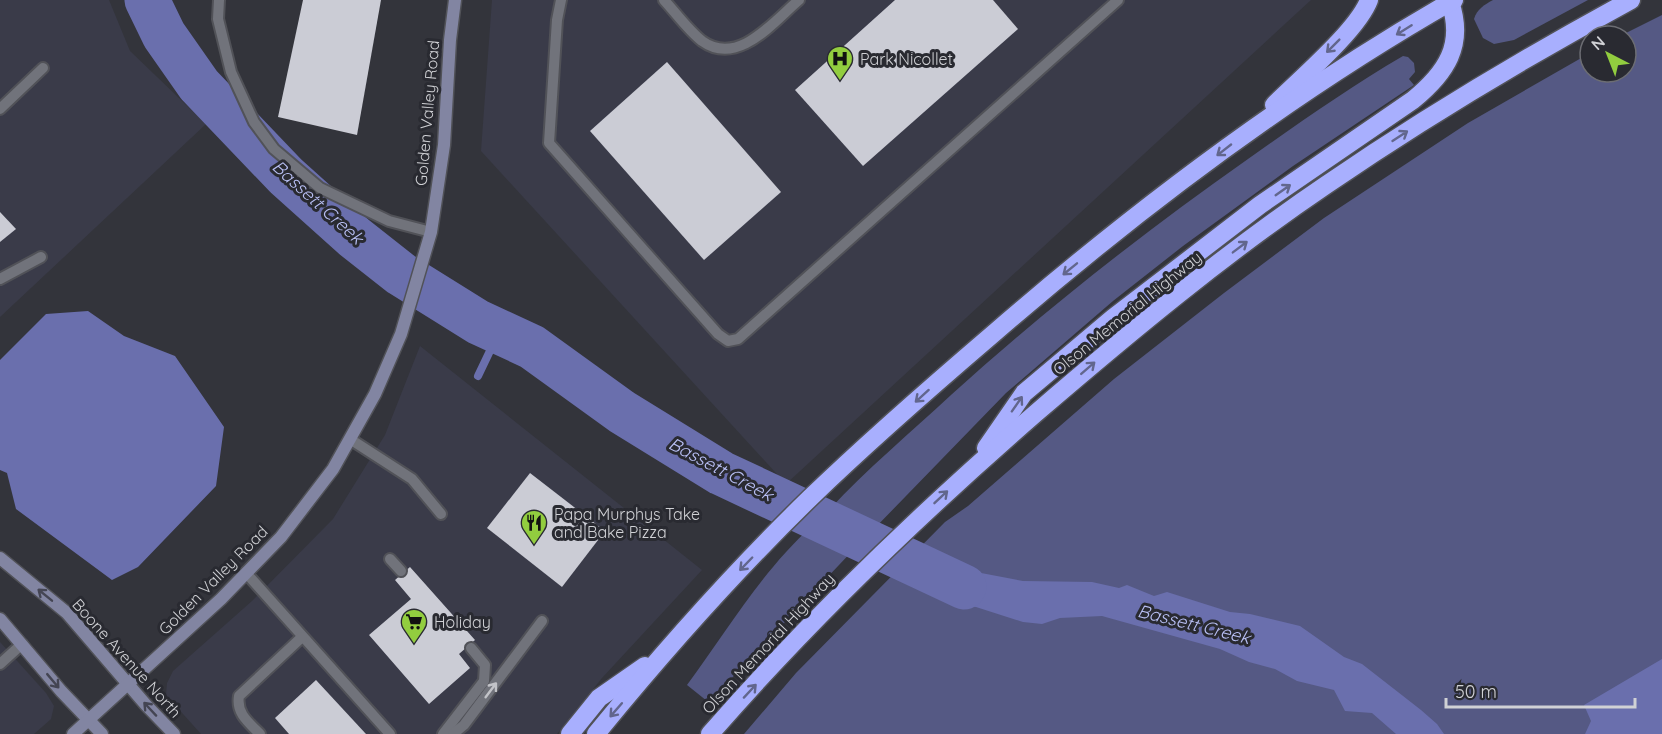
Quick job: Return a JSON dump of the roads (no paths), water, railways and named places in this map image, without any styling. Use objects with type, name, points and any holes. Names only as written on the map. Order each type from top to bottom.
[{"type":"highway","points":[[1244,134],[1350,30],[1369,0]]},
{"type":"highway","name":"Olson Memorial Highway","points":[[710,734],[898,537],[971,469],[1122,339],[1324,186],[1449,104],[1558,39],[1630,0]]},
{"type":"highway","points":[[596,734],[696,616],[811,497],[951,370],[1044,290],[1109,237],[1244,134],[1451,1],[1456,37],[1450,59],[1430,87],[1260,205],[1113,318],[1024,393],[971,469]]},
{"type":"highway","points":[[570,734],[599,698],[666,652]]},
{"type":"street","name":"Golden Valley Road","points":[[73,734],[247,574],[281,537],[333,469],[375,394],[401,334],[430,233],[444,145],[450,40],[455,0]]},
{"type":"street","name":"Boone Avenue North","points":[[0,558],[67,613],[174,734]]},
{"type":"street","points":[[0,619],[61,691],[102,734]]},
{"type":"lane","points":[[219,0],[218,19],[231,72],[254,122],[274,149],[320,188],[389,221],[430,233]]},
{"type":"lane","points":[[561,0],[557,20],[549,143],[718,334],[728,341],[738,339],[1118,0]]},
{"type":"lane","points":[[664,0],[702,41],[720,50],[748,45],[799,0]]},
{"type":"lane","points":[[0,109],[44,68]]},
{"type":"lane","points":[[0,279],[41,258]]},
{"type":"lane","points":[[350,439],[412,479],[441,514]]},
{"type":"lane","points":[[390,559],[401,571]]},
{"type":"lane","points":[[247,574],[390,734]]},
{"type":"lane","points":[[453,734],[464,725],[542,621]]},
{"type":"lane","points":[[260,734],[240,712],[237,705],[239,696],[302,637]]},
{"type":"lane","points":[[0,664],[22,644]]},
{"type":"lane","points":[[443,734],[484,681],[485,665],[471,648]]},
{"type":"water","points":[[88,311],[124,336],[175,356],[224,427],[216,486],[138,567],[112,580],[16,509],[7,473],[0,470],[0,360],[46,314]]},
{"type":"water","points":[[829,510],[872,531],[857,546],[812,526]]},
{"type":"water","points":[[918,551],[920,553],[930,551],[960,569],[1023,581],[1092,582],[1119,588],[1127,585],[1154,596],[1167,592],[1230,612],[1250,614],[1300,626],[1344,657],[1362,664],[1421,710],[1437,724],[1444,734],[1396,734],[1372,713],[1345,711],[1334,690],[1297,681],[1275,669],[1249,662],[1220,649],[1102,616],[1060,618],[1042,624],[1023,622],[976,607],[963,606],[904,576],[902,567]]},
{"type":"water","points":[[1662,659],[1662,734],[1585,734],[1591,721],[1584,705]]},
{"type":"waterway","name":"Bassett Creek","points":[[147,0],[164,35],[199,85],[286,176],[354,237],[401,274],[478,322],[532,347],[622,412],[721,473],[964,587]]},
{"type":"waterway","points":[[478,376],[499,332]]},
{"type":"place","name":"Park Nicollet","points":[[840,82]]},
{"type":"place","name":"Papa Murphys Take and Bake Pizza","points":[[534,546]]},
{"type":"place","name":"Holiday","points":[[414,645]]}]
